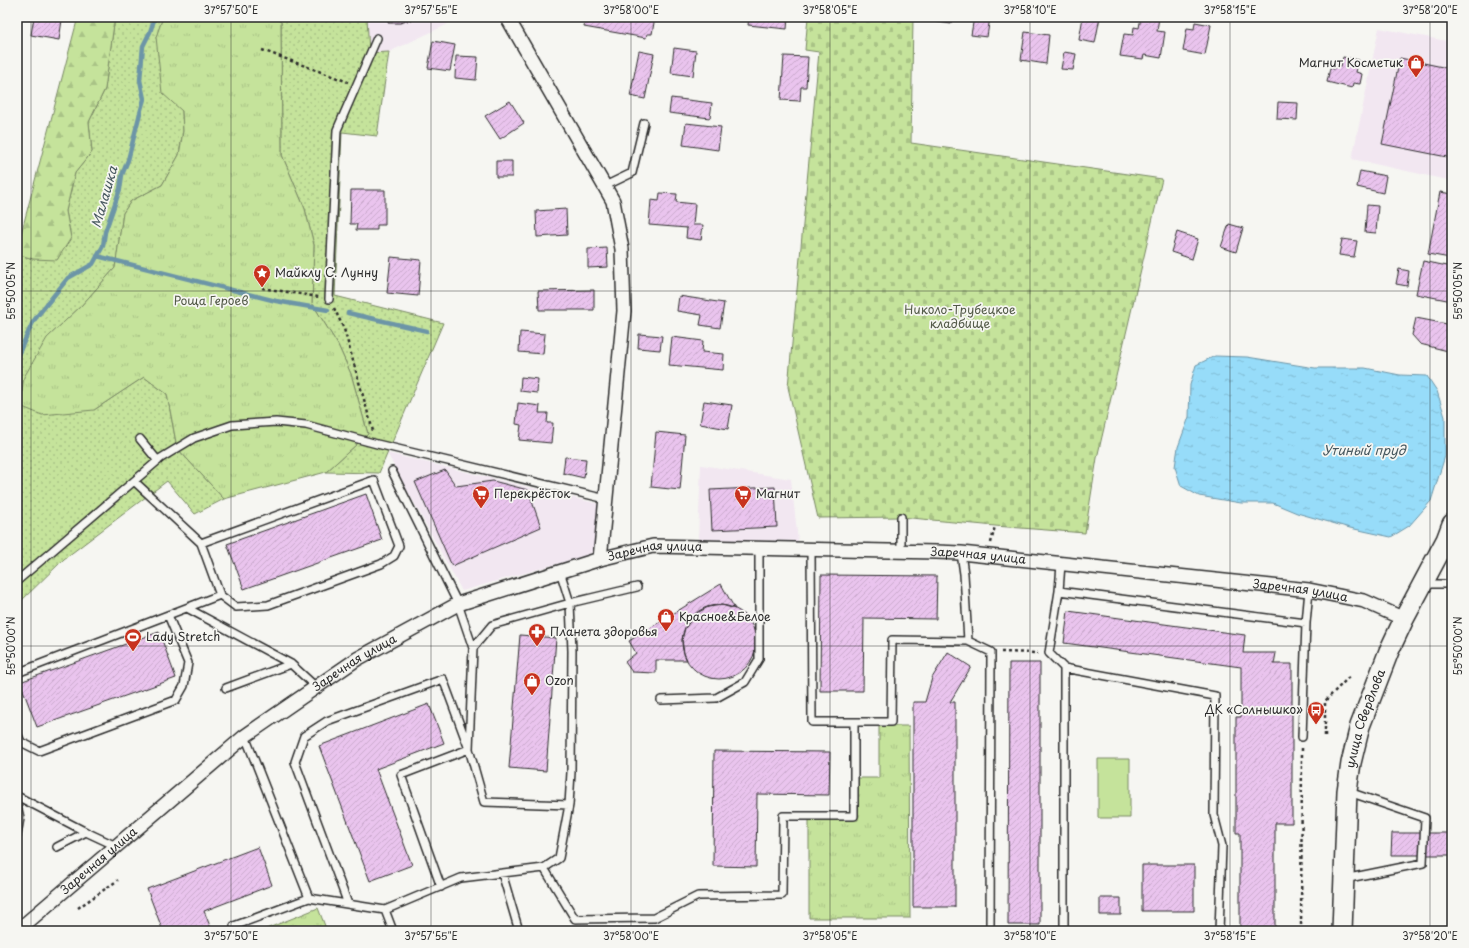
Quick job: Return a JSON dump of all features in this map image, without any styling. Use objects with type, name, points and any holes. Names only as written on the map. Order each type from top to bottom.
[{"type":"main road","name":"улица Свердлова","points":[[1342,931],[1347,791],[1351,763],[1360,726],[1389,650],[1446,540],[1452,524]]},
{"type":"street","points":[[507,17],[613,201],[622,249],[624,311],[600,559]]},
{"type":"street","name":"Заречная улица","points":[[17,931],[246,736],[357,659],[458,604],[600,559],[653,546],[961,553],[1309,590],[1364,602],[1404,619]]},
{"type":"lane","points":[[330,299],[337,130],[358,86],[377,38]]},
{"type":"lane","points":[[605,186],[632,173],[644,123]]},
{"type":"lane","points":[[17,581],[158,461],[194,438],[232,425],[276,422],[306,425],[376,444],[606,499]]},
{"type":"lane","points":[[140,439],[158,461]]},
{"type":"lane","points":[[392,471],[458,604],[473,648],[469,749]]},
{"type":"lane","points":[[134,481],[201,543],[220,595],[236,607],[268,605],[380,564],[394,556],[399,546],[374,480],[201,543]]},
{"type":"lane","points":[[901,517],[901,551]]},
{"type":"lane","points":[[660,700],[716,698],[745,682],[759,659],[759,548]]},
{"type":"lane","points":[[811,549],[812,722],[890,722],[892,640],[968,641],[991,652],[990,931]]},
{"type":"lane","points":[[961,553],[964,574],[968,641]]},
{"type":"lane","points":[[1061,564],[1049,653],[1064,668],[1215,696],[1214,815],[1222,846],[1219,931]]},
{"type":"lane","points":[[236,931],[234,926],[309,898],[385,910],[461,878],[544,868],[559,858],[568,805],[571,772],[572,659],[570,603],[560,571]]},
{"type":"lane","points":[[1422,584],[1452,584]]},
{"type":"lane","points":[[473,648],[492,625],[570,603],[637,587]]},
{"type":"lane","points":[[1302,737],[1306,624],[1309,590]]},
{"type":"lane","points":[[1058,591],[1306,624]]},
{"type":"lane","points":[[17,673],[220,595]]},
{"type":"lane","points":[[187,608],[291,664],[316,687]]},
{"type":"lane","points":[[17,733],[21,742],[38,752],[176,700],[184,686],[188,663],[168,615]]},
{"type":"lane","points":[[226,688],[291,664]]},
{"type":"lane","points":[[1064,668],[1064,931]]},
{"type":"lane","points":[[348,904],[295,762],[304,736],[327,721],[443,679],[469,749],[484,802],[568,805]]},
{"type":"lane","points":[[544,868],[575,919],[654,918],[698,896],[782,895],[783,816],[854,816],[854,723]]},
{"type":"lane","points":[[246,736],[309,898]]},
{"type":"lane","points":[[441,887],[401,775],[469,749]]},
{"type":"lane","points":[[1344,879],[1423,863],[1425,818],[1347,791]]},
{"type":"lane","points":[[17,796],[116,846]]},
{"type":"lane","points":[[17,804],[20,818],[17,835]]},
{"type":"lane","points":[[57,847],[86,832]]},
{"type":"lane","points":[[502,873],[519,931]]},
{"type":"lane","points":[[385,910],[393,931]]},
{"type":"path","points":[[262,50],[358,86]]},
{"type":"path","points":[[262,288],[330,299]]},
{"type":"path","points":[[338,316],[344,329],[376,444]]},
{"type":"path","points":[[991,652],[1049,653]]},
{"type":"path","points":[[1325,736],[1325,701],[1350,676]]},
{"type":"path","points":[[1301,931],[1302,737]]},
{"type":"path","points":[[78,908],[118,880]]},
{"type":"shaded area","points":[[367,17],[455,17],[446,25],[389,52],[369,54]]},
{"type":"shaded area","points":[[1379,28],[1452,42],[1452,181],[1352,159]]},
{"type":"shaded area","points":[[387,453],[599,504],[594,551],[588,555],[462,591]]},
{"type":"shaded area","points":[[701,465],[791,479],[798,541],[698,539]]},
{"type":"green space","points":[[78,17],[115,17],[105,89],[89,122],[92,152],[75,173],[66,211],[71,238],[57,260],[33,259],[17,254],[17,249]]},
{"type":"green space","points":[[115,17],[163,17],[156,38],[182,111],[183,131],[179,155],[162,185],[131,201],[123,213],[115,268],[81,306],[47,338],[94,410],[144,377],[167,394],[177,448],[224,499],[195,514],[167,481],[64,559],[17,605],[17,254],[33,259],[71,238],[66,211],[75,173],[92,152],[89,122],[105,89]]},
{"type":"green space","name":"Роща Героев","points":[[163,17],[274,17],[281,22],[282,155],[305,209],[314,245],[312,303],[338,345],[351,374],[368,434],[326,472],[224,499],[177,448],[167,394],[144,377],[94,410],[42,415],[20,406],[24,377],[47,338],[81,306],[115,268],[123,213],[131,201],[162,185],[179,155],[183,131],[182,111],[162,93],[156,37]]},
{"type":"green space","points":[[274,17],[367,17],[369,53],[389,52],[377,136],[342,132],[335,296],[443,323],[379,473],[326,472],[368,434],[351,374],[338,345],[312,303],[314,245],[305,209],[282,155],[281,22]]},
{"type":"green space","name":"Николо-Трубецкое кладбище","points":[[808,17],[913,17],[911,143],[1162,179],[1097,458],[1085,533],[901,517],[818,518],[788,387],[819,52],[805,50]]},
{"type":"green space","points":[[879,726],[909,726],[910,918],[809,918],[809,820],[858,820],[858,778],[879,778]]},
{"type":"green space","points":[[1098,759],[1130,759],[1130,818],[1098,818]]},
{"type":"green space","points":[[318,908],[327,931],[261,931]]},
{"type":"water","name":"Утиный пруд","points":[[1215,356],[1247,357],[1315,368],[1365,368],[1400,375],[1427,376],[1437,391],[1445,417],[1445,456],[1431,501],[1409,526],[1391,537],[1350,528],[1297,513],[1273,503],[1241,503],[1199,496],[1181,486],[1175,467],[1178,447],[1189,417],[1190,385],[1196,365]]},
{"type":"building","points":[[34,17],[54,17],[54,19],[62,20],[59,40],[31,35]]},
{"type":"building","points":[[389,17],[421,17],[400,23],[388,23]]},
{"type":"building","points":[[586,17],[655,17],[652,34],[647,34],[646,38],[584,27]]},
{"type":"building","points":[[749,17],[788,17],[787,29],[748,25]]},
{"type":"building","points":[[925,17],[952,17],[951,24],[925,20]]},
{"type":"building","points":[[974,17],[990,17],[987,37],[971,35]]},
{"type":"building","points":[[1083,17],[1100,17],[1095,43],[1079,40]]},
{"type":"building","points":[[1141,17],[1159,17],[1157,31],[1165,32],[1161,58],[1144,55],[1143,59],[1120,56],[1124,34],[1133,35],[1134,27],[1139,28]]},
{"type":"building","points":[[1195,22],[1211,25],[1205,55],[1183,51],[1187,28],[1194,29]]},
{"type":"building","points":[[1025,32],[1049,35],[1046,64],[1021,60]]},
{"type":"building","points":[[433,41],[455,45],[450,71],[428,68]]},
{"type":"building","points":[[674,48],[696,51],[693,76],[671,73]]},
{"type":"building","points":[[639,51],[654,54],[645,99],[630,96]]},
{"type":"building","points":[[1064,52],[1076,54],[1073,70],[1061,69]]},
{"type":"building","points":[[456,56],[478,57],[476,80],[455,78]]},
{"type":"building","points":[[784,56],[808,57],[806,87],[801,87],[800,101],[781,100]]},
{"type":"building","points":[[1343,57],[1359,60],[1356,72],[1362,74],[1360,84],[1353,83],[1352,88],[1327,82],[1330,68],[1334,69],[1336,64],[1341,66]]},
{"type":"building","points":[[1400,58],[1452,69],[1452,158],[1382,144]]},
{"type":"building","points":[[671,98],[712,103],[710,118],[669,113]]},
{"type":"building","points":[[510,101],[524,123],[500,139],[485,116]]},
{"type":"building","points":[[1278,102],[1298,103],[1297,120],[1277,119]]},
{"type":"building","points":[[686,123],[721,127],[718,150],[683,145]]},
{"type":"building","points":[[496,161],[512,161],[512,177],[496,177]]},
{"type":"building","points":[[1360,171],[1386,176],[1383,193],[1357,187]]},
{"type":"building","points":[[351,190],[385,190],[385,225],[377,225],[377,230],[356,230],[357,224],[350,224]]},
{"type":"building","points":[[1440,192],[1452,194],[1452,249],[1450,258],[1428,254]]},
{"type":"building","points":[[660,193],[677,194],[676,202],[695,204],[693,225],[703,225],[701,240],[686,238],[687,228],[649,225],[651,200],[659,201]]},
{"type":"building","points":[[1367,205],[1378,206],[1376,233],[1365,232]]},
{"type":"building","points":[[566,209],[567,235],[537,237],[536,211]]},
{"type":"building","points":[[1229,224],[1243,228],[1236,252],[1221,247]]},
{"type":"building","points":[[1177,232],[1198,239],[1192,259],[1171,252]]},
{"type":"building","points":[[1342,239],[1357,241],[1354,257],[1339,255]]},
{"type":"building","points":[[607,248],[608,267],[588,268],[588,249]]},
{"type":"building","points":[[391,257],[421,260],[418,296],[387,293]]},
{"type":"building","points":[[1423,261],[1452,267],[1452,301],[1416,294]]},
{"type":"building","points":[[1399,269],[1409,271],[1407,286],[1396,284]]},
{"type":"building","points":[[594,290],[594,310],[539,310],[538,291]]},
{"type":"building","points":[[679,296],[724,303],[720,328],[700,325],[702,315],[677,311]]},
{"type":"building","points":[[1416,318],[1452,325],[1452,349],[1448,351],[1420,344],[1412,335]]},
{"type":"building","points":[[520,332],[545,334],[543,354],[519,352]]},
{"type":"building","points":[[639,334],[662,336],[660,350],[638,348]]},
{"type":"building","points":[[672,337],[703,341],[702,352],[724,354],[723,370],[669,365]]},
{"type":"building","points":[[521,377],[538,379],[537,393],[520,391]]},
{"type":"building","points":[[704,401],[732,405],[728,429],[700,424]]},
{"type":"building","points":[[518,403],[540,406],[539,413],[548,413],[547,423],[553,423],[551,443],[519,440],[521,425],[516,424]]},
{"type":"building","points":[[656,432],[685,435],[680,490],[651,487]]},
{"type":"building","points":[[565,457],[586,459],[584,478],[563,473]]},
{"type":"building","name":"Перекрёсток","points":[[445,470],[456,486],[493,481],[528,490],[541,527],[452,566],[415,482]]},
{"type":"building","name":"Магнит","points":[[775,487],[777,527],[712,530],[710,490]]},
{"type":"building","points":[[366,494],[382,540],[244,589],[227,544]]},
{"type":"building","points":[[821,575],[937,576],[936,619],[864,618],[863,691],[820,691]]},
{"type":"building","points":[[721,584],[735,609],[722,605],[708,607],[697,613],[685,628],[682,640],[684,653],[687,660],[656,660],[656,673],[632,672],[625,662],[636,653],[629,641]]},
{"type":"building","points":[[719,605],[733,608],[745,616],[753,628],[756,642],[753,656],[745,668],[733,676],[719,679],[705,676],[693,668],[685,656],[682,642],[685,628],[693,616],[705,608]]},
{"type":"building","points":[[1068,611],[1245,635],[1243,653],[1276,653],[1274,664],[1292,664],[1292,823],[1275,823],[1275,931],[1240,931],[1240,833],[1236,833],[1236,717],[1241,717],[1241,667],[1064,643]]},
{"type":"building","points":[[159,632],[176,678],[37,727],[20,682]]},
{"type":"building","points":[[520,635],[556,638],[546,771],[509,768]]},
{"type":"building","points":[[948,652],[971,667],[950,702],[955,702],[955,907],[913,907],[913,702],[925,702],[932,678]]},
{"type":"building","points":[[1009,663],[1040,663],[1040,925],[1008,925]]},
{"type":"building","points":[[429,704],[444,743],[376,769],[412,865],[370,881],[319,746]]},
{"type":"building","points":[[714,751],[830,752],[829,795],[757,794],[756,867],[713,866]]},
{"type":"building","points":[[1392,833],[1452,833],[1452,855],[1391,855]]},
{"type":"building","points":[[258,847],[272,885],[204,911],[212,931],[163,931],[147,889]]},
{"type":"building","points":[[1142,865],[1194,865],[1194,911],[1142,911]]},
{"type":"building","points":[[1100,898],[1121,898],[1121,915],[1100,915]]},
{"type":"waterway","name":"Малашка","points":[[17,357],[33,322],[38,315],[68,278],[93,264],[103,246],[105,232],[120,189],[122,175],[128,160],[144,99],[140,80],[143,46],[155,17]]},
{"type":"waterway","points":[[97,256],[276,301],[328,310]]},
{"type":"waterway","points":[[348,313],[427,331]]},
{"type":"place","name":"Магнит Косметик","points":[[1416,78]]},
{"type":"place","name":"Майклу С. Лунну","points":[[262,288]]},
{"type":"place","name":"Перекрёсток","points":[[481,509]]},
{"type":"place","name":"Магнит","points":[[743,509]]},
{"type":"place","name":"Красное&Белое","points":[[666,632]]},
{"type":"place","name":"Планета здоровья","points":[[537,647]]},
{"type":"place","name":"Lady Stretch","points":[[133,652]]},
{"type":"place","name":"Ozon","points":[[532,696]]},
{"type":"place","name":"ДК «Солнышко»","points":[[1316,725]]}]
